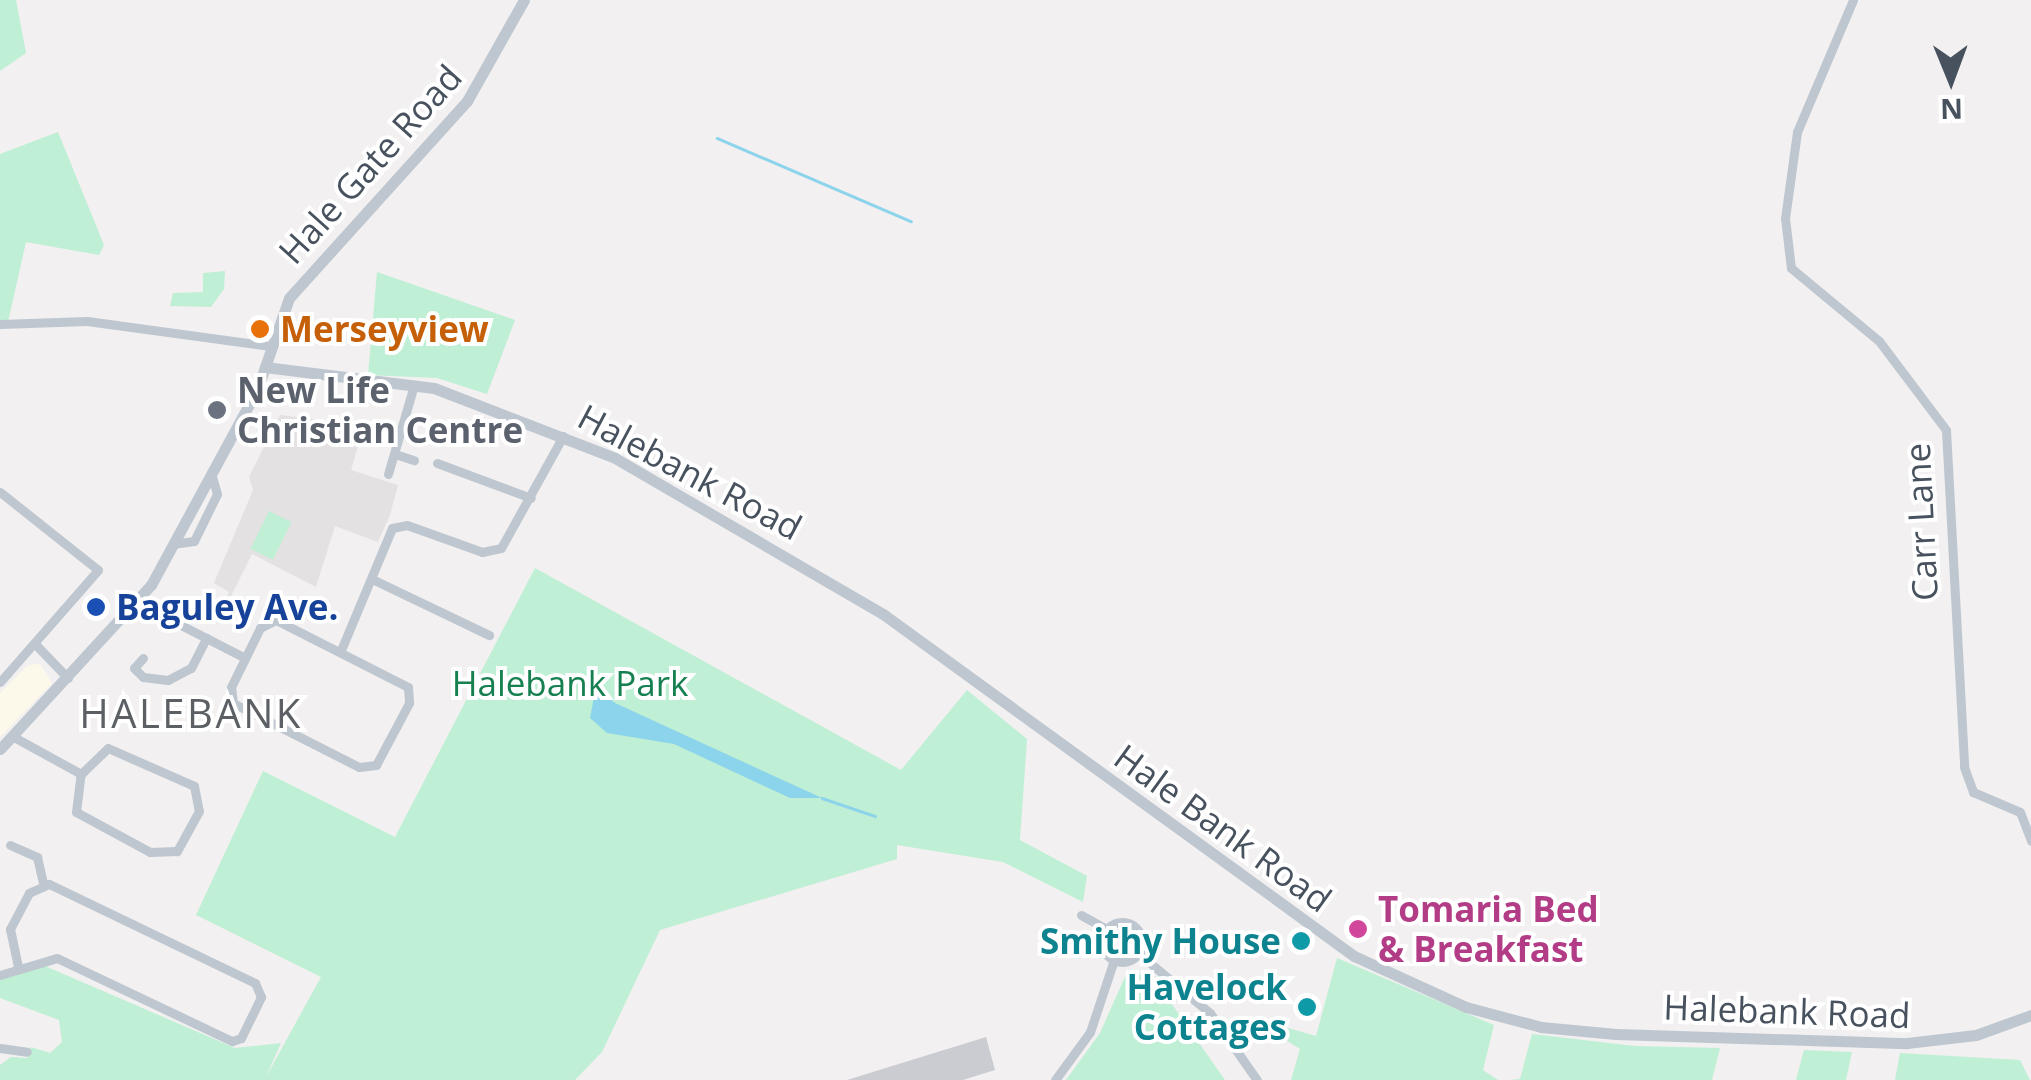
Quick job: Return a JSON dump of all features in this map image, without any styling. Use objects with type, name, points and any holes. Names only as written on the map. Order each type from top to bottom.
[{"type":"street","name":"Hale Gate Road","points":[[0,749],[138,603],[212,476],[308,270],[467,101],[524,0]]},
{"type":"street","name":"Carr Lane","points":[[1853,0],[1797,132],[1784,218],[1791,268],[1879,341],[1946,430],[1964,767],[1972,792],[2020,812],[2031,841]]},
{"type":"street","points":[[0,324],[87,321],[270,346]]},
{"type":"street","name":"Halebank Road","points":[[265,366],[414,384],[564,434],[792,558],[946,662]]},
{"type":"street","points":[[388,474],[414,384]]},
{"type":"street","points":[[341,650],[394,526],[492,552],[509,540],[564,434]]},
{"type":"street","points":[[395,454],[414,460]]},
{"type":"street","points":[[437,463],[531,498]]},
{"type":"street","points":[[0,492],[98,570],[36,646],[0,682]]},
{"type":"street","points":[[372,579],[484,629]]},
{"type":"street","points":[[138,603],[245,658]]},
{"type":"street","points":[[273,620],[341,650],[410,691],[381,759],[368,768],[236,706],[230,691],[245,658],[273,620]]},
{"type":"street","points":[[142,658],[134,668],[143,677],[168,680],[190,668],[206,638]]},
{"type":"street","points":[[36,646],[68,678]]},
{"type":"street","name":"Hale Bank Road","points":[[946,662],[1354,956],[1466,1008],[1541,1027]]},
{"type":"street","points":[[12,736],[81,774]]},
{"type":"street","points":[[96,752],[124,753],[194,786],[196,821],[177,851],[150,852],[83,820],[74,802],[81,774],[96,752]]},
{"type":"street","points":[[10,845],[38,857],[42,884],[10,930],[18,968]]},
{"type":"street","points":[[0,974],[57,958],[232,1040],[241,1038],[260,997],[255,983],[42,884]]},
{"type":"street","points":[[1081,915],[1106,929],[1133,926],[1138,953],[1210,1013],[1257,1080]]},
{"type":"street","points":[[1106,929],[1102,946],[1114,960]]},
{"type":"street","points":[[1114,960],[1138,953]]},
{"type":"street","points":[[1055,1080],[1090,1032],[1114,960]]},
{"type":"street","name":"Halebank Road","points":[[1541,1027],[1938,1042],[2030,1021]]},
{"type":"street","points":[[4,1061],[3,1048],[27,1052]]},
{"type":"shaded area","points":[[280,415],[364,425],[351,470],[398,485],[390,515],[378,542],[335,526],[316,587],[252,554],[214,630],[229,592],[214,583],[253,490],[249,477]]},
{"type":"shaded area","points":[[40,664],[52,683],[0,737],[0,693],[28,665]]},
{"type":"green space","points":[[0,0],[16,0],[26,53],[0,71]]},
{"type":"green space","points":[[58,132],[104,245],[99,255],[26,242],[8,322],[0,321],[0,154]]},
{"type":"green space","points":[[225,271],[224,289],[211,307],[170,306],[173,293],[203,292],[203,273]]},
{"type":"green space","points":[[377,272],[515,320],[487,394],[437,378],[368,375]]},
{"type":"green space","points":[[269,511],[291,522],[273,560],[251,549]]},
{"type":"green space","name":"Halebank Park","points":[[535,568],[901,770],[967,690],[1027,739],[1020,840],[1087,876],[1083,902],[1003,862],[897,845],[897,859],[660,930],[602,1052],[575,1080],[0,1080],[0,1065],[11,1057],[28,1058],[31,1047],[50,1053],[62,1042],[59,1020],[0,998],[0,980],[45,966],[235,1048],[281,1043],[266,1077],[321,977],[196,915],[263,771],[395,837]]},
{"type":"green space","points":[[1337,958],[1494,1025],[1483,1070],[1498,1080],[1291,1080],[1300,1049],[1247,1016],[1316,1036]]},
{"type":"green space","points":[[1128,970],[1155,980],[1225,1080],[1066,1080],[1100,1033]]},
{"type":"green space","points":[[1532,1034],[1635,1046],[1720,1048],[1712,1080],[1508,1080],[1520,1079]]},
{"type":"green space","points":[[1804,1050],[1852,1052],[1846,1080],[1796,1080]]},
{"type":"green space","points":[[1900,1053],[2020,1060],[2030,1080],[1895,1080]]},
{"type":"water","points":[[596,687],[615,703],[822,798],[790,798],[674,744],[607,733],[590,718]]},
{"type":"building","points":[[986,1037],[995,1070],[963,1080],[847,1080]]},
{"type":"waterway","points":[[717,138],[911,221]]},
{"type":"waterway","points":[[822,798],[875,816]]},
{"type":"place","name":"Merseyview","points":[[260,329]]},
{"type":"place","name":"New Life Christian Centre","points":[[217,410]]},
{"type":"place","name":"Baguley Ave.","points":[[96,607]]},
{"type":"place","name":"Tomaria Bed & Breakfast","points":[[1358,929]]},
{"type":"place","name":"Smithy House","points":[[1301,941]]},
{"type":"place","name":"Havelock Cottages","points":[[1307,1007]]},
{"type":"district","name":"HALEBANK","points":[[191,713]]}]
